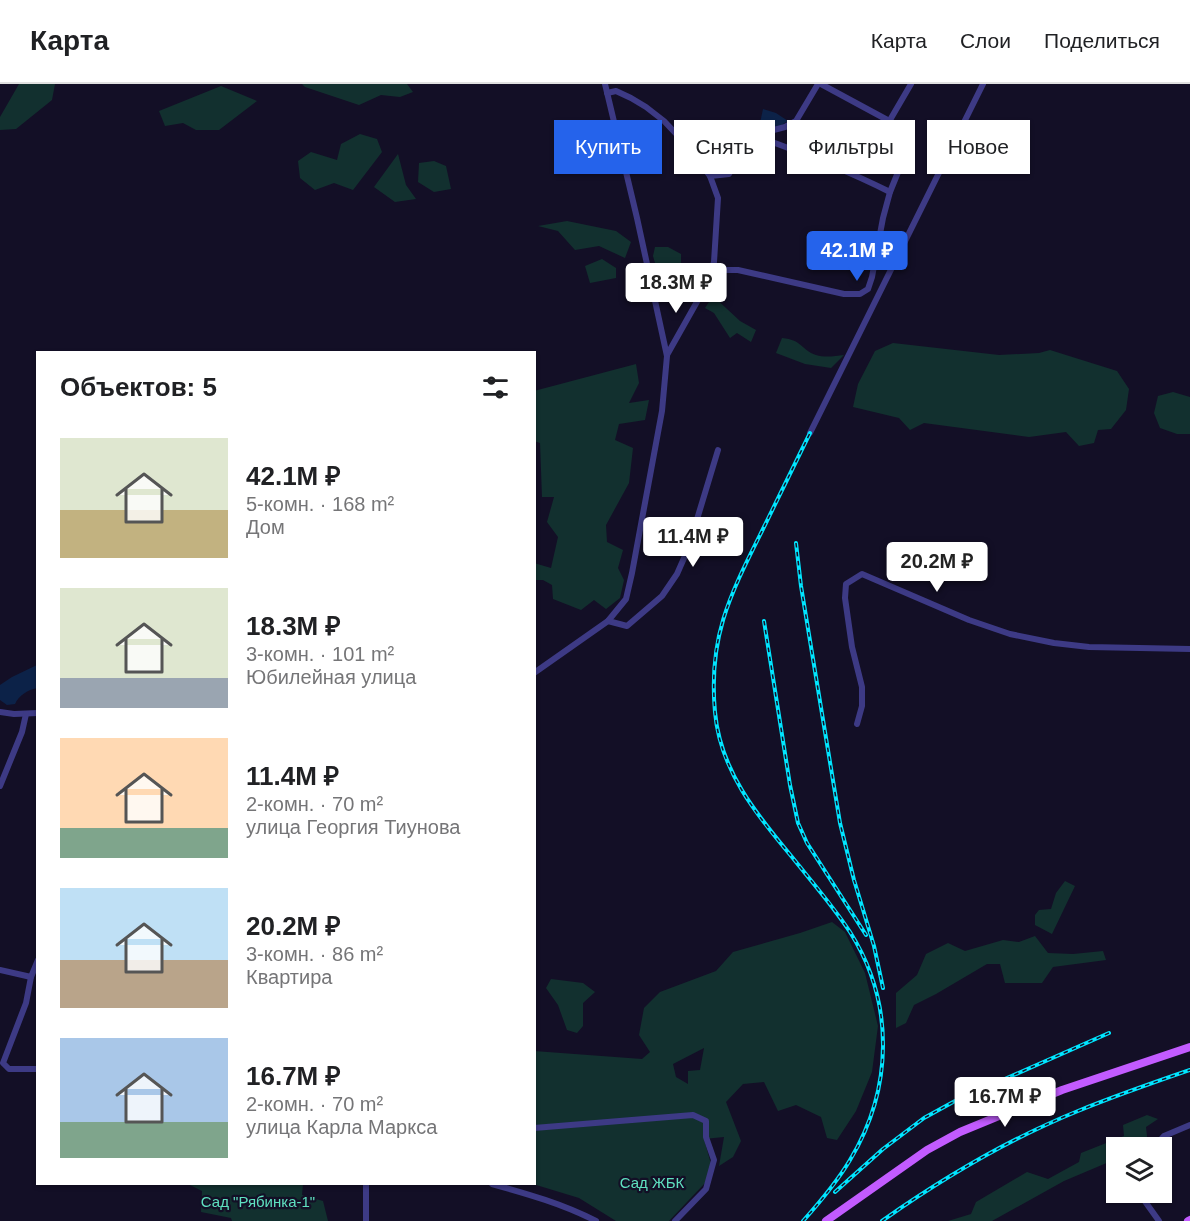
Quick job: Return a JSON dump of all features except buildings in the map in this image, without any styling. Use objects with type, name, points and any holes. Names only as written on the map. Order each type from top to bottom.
[{"type":"main road","points":[[826,1221],[927,1150],[960,1132],[1062,1090],[1190,1047]]},
{"type":"street","points":[[536,672],[608,621],[626,599],[662,411],[666,356],[605,84]]},
{"type":"street","points":[[775,130],[796,121],[819,84],[890,120],[911,84]]},
{"type":"street","points":[[810,433],[983,84]]},
{"type":"street","points":[[607,93],[616,91],[655,114],[681,139],[710,176],[718,198],[714,262],[707,284],[666,356]]},
{"type":"street","points":[[775,143],[852,173],[890,192]]},
{"type":"street","points":[[710,176],[729,174]]},
{"type":"street","points":[[707,284],[725,270],[738,270],[844,294],[860,294],[868,289],[872,277],[883,218],[897,174]]},
{"type":"street","points":[[608,621],[627,626],[662,596],[677,574],[688,549],[718,450]]},
{"type":"street","points":[[857,724],[862,706],[862,687],[852,646],[845,598],[846,584],[861,574],[969,620],[1010,634],[1089,647],[1190,649]]},
{"type":"street","points":[[0,712],[36,713]]},
{"type":"street","points":[[0,786],[22,732],[26,714]]},
{"type":"street","points":[[36,965],[31,977],[26,1004],[3,1063],[9,1069],[36,1069]]},
{"type":"street","points":[[0,970],[31,977]]},
{"type":"street","points":[[536,1128],[693,1115],[706,1121],[706,1137],[714,1160],[706,1189],[675,1221]]},
{"type":"street","points":[[1163,1137],[1190,1125]]},
{"type":"street","points":[[366,1185],[366,1221]]},
{"type":"street","points":[[495,1185],[558,1203],[596,1221]]},
{"type":"street","points":[[1146,1203],[1159,1221]]},
{"type":"green space","points":[[19,84],[55,84],[52,100],[16,129],[0,130],[0,117]]},
{"type":"green space","points":[[302,84],[407,84],[413,92],[400,97],[381,95],[359,105]]},
{"type":"green space","points":[[221,86],[257,101],[219,130],[196,130],[183,123],[165,126],[159,111]]},
{"type":"green space","points":[[360,134],[377,139],[382,152],[353,190],[334,183],[315,190],[300,178],[298,161],[311,152],[337,160],[341,144]]},
{"type":"green space","points":[[398,154],[406,185],[416,199],[395,202],[374,187]]},
{"type":"green space","points":[[434,161],[446,166],[451,189],[434,192],[418,182],[419,163]]},
{"type":"green space","points":[[567,221],[616,231],[631,242],[625,258],[599,246],[575,250],[558,231],[538,226]]},
{"type":"green space","points":[[655,247],[668,247],[681,254],[681,267],[698,277],[693,280],[655,263],[653,256]]},
{"type":"green space","points":[[602,259],[616,268],[616,278],[590,283],[585,266]]},
{"type":"green space","points":[[713,296],[740,321],[756,330],[751,342],[737,333],[730,338],[714,313],[705,308]]},
{"type":"green space","points":[[782,338],[798,343],[816,355],[826,357],[844,355],[831,368],[805,364],[776,353]]},
{"type":"green space","points":[[893,343],[999,355],[1039,353],[1050,350],[1117,371],[1129,389],[1126,410],[1111,429],[1098,430],[1094,443],[1079,446],[1066,432],[1029,437],[924,423],[910,430],[899,418],[853,407],[858,384],[875,351]]},
{"type":"green space","points":[[636,364],[639,383],[629,403],[649,400],[645,420],[619,424],[615,440],[633,448],[629,483],[606,525],[607,542],[623,550],[618,568],[624,580],[620,598],[606,609],[594,600],[581,610],[553,599],[552,585],[543,580],[536,580],[536,564],[551,568],[558,537],[547,522],[554,497],[542,497],[540,443],[536,442],[536,390]]},
{"type":"green space","points":[[1173,392],[1190,397],[1190,434],[1177,434],[1160,428],[1154,413],[1158,396]]},
{"type":"green space","points":[[1065,881],[1075,886],[1052,934],[1035,925],[1035,915],[1039,910],[1051,909],[1056,893]]},
{"type":"green space","name":"Сад ЖБК","points":[[832,922],[845,932],[865,973],[878,1026],[872,1072],[856,1111],[837,1140],[827,1138],[821,1117],[796,1105],[778,1111],[764,1082],[743,1084],[726,1102],[741,1141],[733,1157],[719,1166],[724,1137],[704,1139],[711,1164],[705,1183],[669,1221],[616,1221],[579,1198],[536,1185],[536,1051],[642,1059],[650,1052],[639,1035],[644,1008],[660,992],[716,971],[733,952]],"holes":[[[704,1048],[700,1070],[688,1071],[688,1084],[676,1077],[673,1064]]]},
{"type":"green space","points":[[1035,936],[1048,953],[1073,954],[1103,951],[1106,960],[1053,967],[1042,983],[1005,983],[1000,964],[987,964],[914,1005],[906,1023],[896,1028],[896,993],[917,975],[926,954],[948,943],[965,951],[1003,940],[1019,942]]},
{"type":"green space","points":[[551,979],[583,983],[595,992],[583,1003],[583,1026],[577,1033],[567,1030],[558,1005],[546,988]]},
{"type":"green space","points":[[1147,1115],[1158,1119],[1146,1127],[1147,1137],[1121,1137],[1124,1136],[1123,1125]]},
{"type":"green space","points":[[1106,1143],[1106,1163],[1064,1181],[992,1221],[948,1221],[971,1214],[976,1202],[1027,1172],[1048,1179],[1079,1162],[1081,1153]]},
{"type":"green space","name":"Сад \"Рябинка-1\"","points":[[190,1185],[303,1185],[302,1195],[323,1201],[328,1221],[232,1221],[231,1218],[201,1212],[202,1191]]},
{"type":"water","points":[[763,109],[776,113],[787,122],[775,129],[775,120],[761,120]]},
{"type":"water","points":[[36,665],[36,688],[24,693],[15,704],[7,705],[0,700],[0,685]]},
{"type":"railway","points":[[803,1221],[840,1176],[864,1133],[881,1075],[883,1046],[881,1017],[875,988],[865,959],[850,932],[753,808],[732,772],[718,733],[714,685],[718,639],[731,597],[810,433]]},
{"type":"railway","points":[[796,543],[840,823],[874,946],[883,988]]},
{"type":"railway","points":[[764,621],[798,823],[807,843],[866,935]]},
{"type":"railway","points":[[835,1192],[883,1149],[924,1118],[955,1101],[1109,1033]]},
{"type":"railway","points":[[882,1221],[953,1175],[1027,1134],[1092,1105],[1190,1070]]}]
